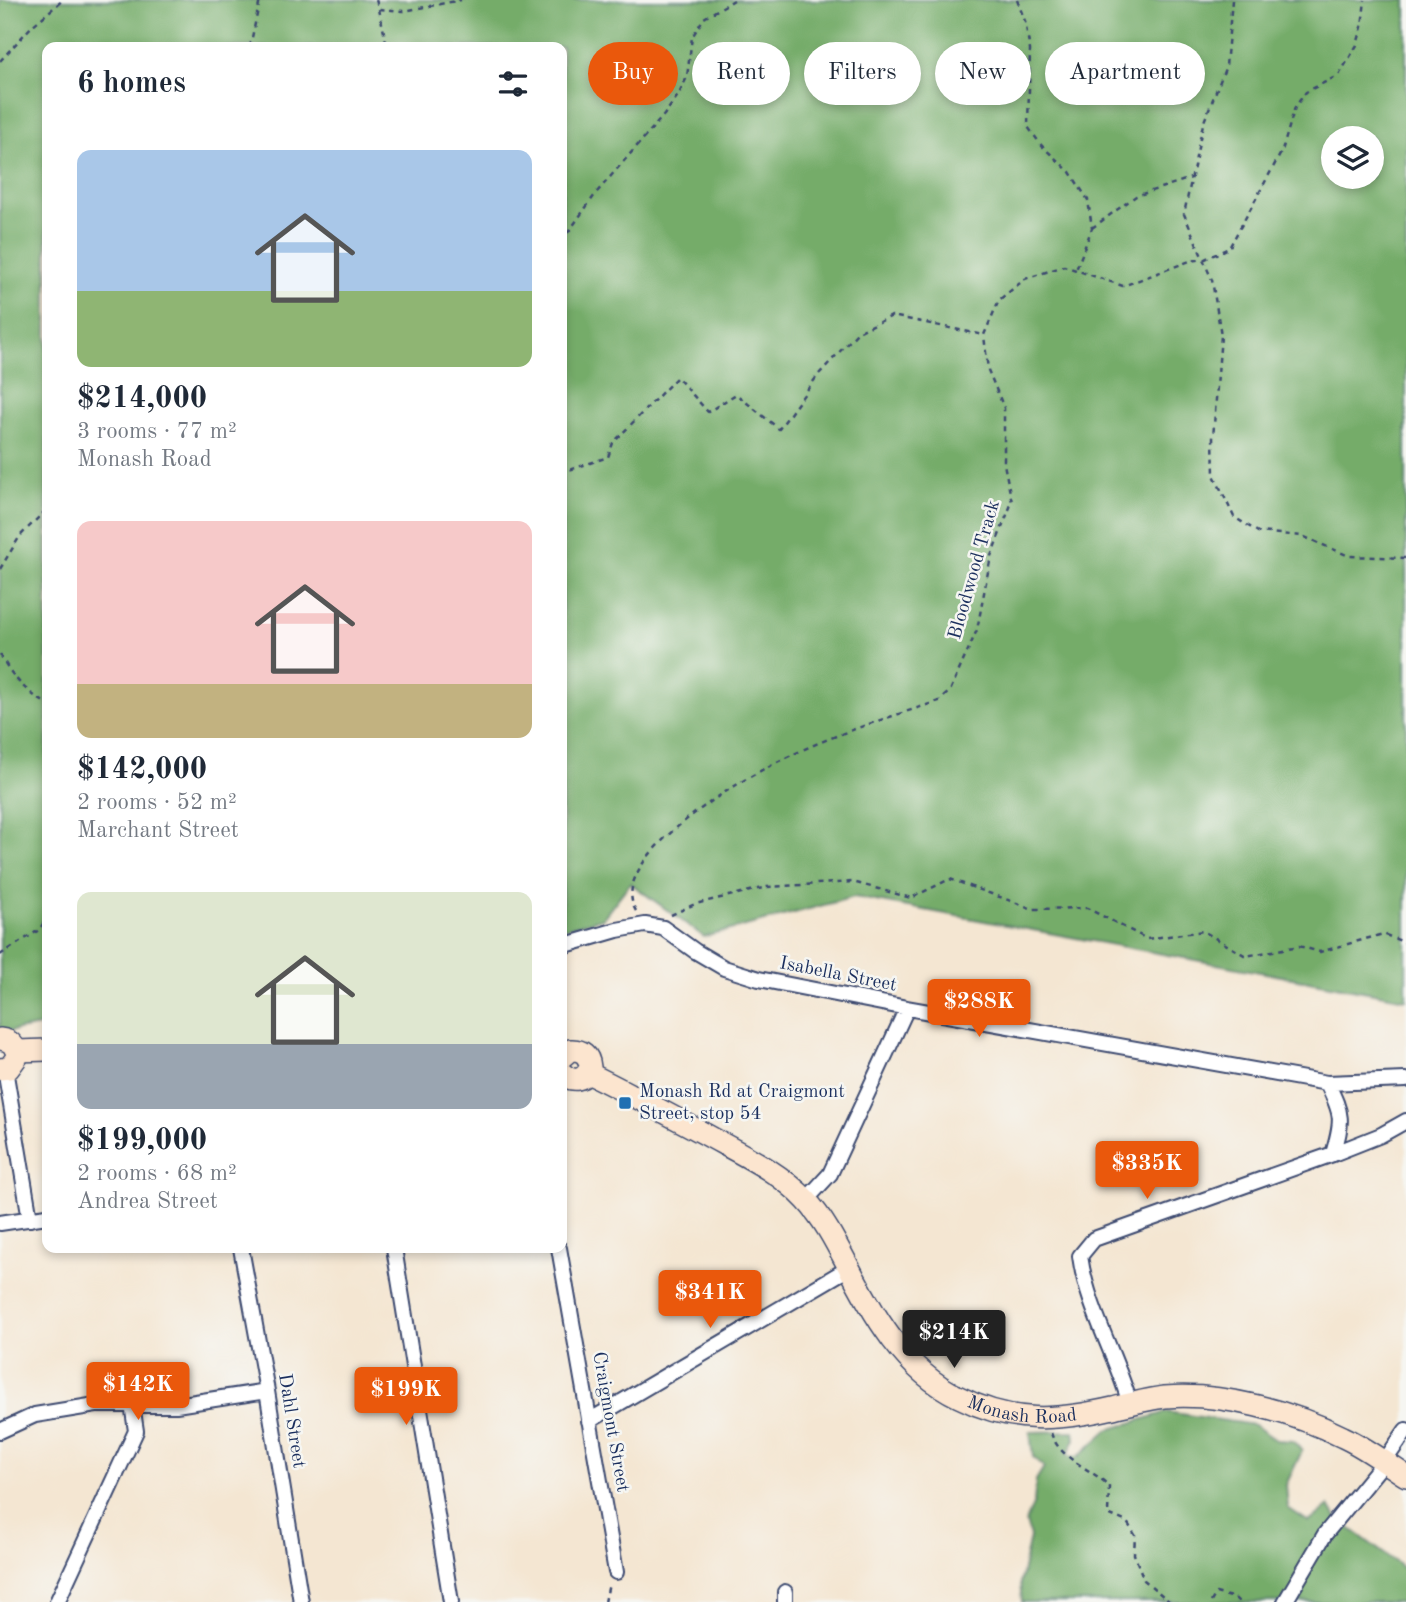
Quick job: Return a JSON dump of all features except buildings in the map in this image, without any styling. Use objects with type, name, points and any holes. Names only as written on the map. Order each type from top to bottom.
[{"type":"street","points":[[567,945],[645,925]]},
{"type":"street","name":"Isabella Street","points":[[645,925],[663,928],[724,968],[759,979],[907,1009],[1327,1083],[1406,1080]]},
{"type":"street","points":[[806,1200],[830,1174],[907,1009]]},
{"type":"street","points":[[30,1219],[2,1069],[14,1063],[8,1045],[42,1049]]},
{"type":"street","name":"Monash Road","points":[[567,1076],[578,1080],[588,1073],[749,1158],[777,1176],[806,1200],[830,1232],[891,1339],[906,1359],[933,1382],[984,1408],[1009,1415],[1046,1419],[1082,1415],[1164,1397],[1204,1396],[1311,1422],[1346,1438],[1406,1476]]},
{"type":"street","points":[[1327,1083],[1337,1103],[1341,1126],[1333,1154]]},
{"type":"street","points":[[1130,1404],[1124,1381],[1083,1276],[1080,1256],[1094,1239],[1333,1154],[1381,1135],[1406,1121]]},
{"type":"street","points":[[0,1223],[42,1217]]},
{"type":"street","name":"Dahl Street","points":[[242,1253],[301,1602]]},
{"type":"street","points":[[395,1253],[451,1602]]},
{"type":"street","name":"Craigmont Street","points":[[560,1253],[616,1572]]},
{"type":"street","points":[[589,1421],[849,1268]]},
{"type":"street","points":[[0,1431],[36,1415],[96,1405],[176,1405],[267,1391]]},
{"type":"street","points":[[57,1602],[136,1431],[132,1404]]},
{"type":"street","points":[[1285,1602],[1325,1534],[1384,1462],[1406,1430]]},
{"type":"path","points":[[0,61],[32,26],[63,0]]},
{"type":"path","points":[[251,42],[260,0]]},
{"type":"path","points":[[376,0],[386,42]]},
{"type":"path","points":[[379,9],[404,11],[461,0]]},
{"type":"path","points":[[567,234],[597,192],[679,94],[687,78],[692,37],[704,18],[734,0]]},
{"type":"path","points":[[1017,0],[1025,21],[1030,50],[1028,127],[1042,146],[1070,172],[1088,200],[1092,228],[1076,270]]},
{"type":"path","points":[[1232,0],[1226,66],[1203,124],[1184,214],[1212,280],[1221,335],[1213,438],[1214,475],[1234,517],[1258,532],[1302,536],[1349,556],[1406,558]]},
{"type":"path","name":"Bloodwood Track","points":[[645,925],[631,903],[635,876],[660,842],[710,801],[792,754],[939,701],[950,691],[977,630],[990,556],[1012,502],[1004,464],[1004,408],[988,370],[984,335],[999,300],[1025,279],[1064,266],[1124,286],[1190,261],[1205,259],[1229,248],[1282,151],[1295,107],[1306,92],[1339,75],[1357,45],[1365,0]]},
{"type":"path","points":[[1092,228],[1136,196],[1192,177]]},
{"type":"path","points":[[567,471],[608,457],[613,443],[677,377],[708,412],[736,394],[779,429],[818,375],[858,332],[892,316],[984,335]]},
{"type":"path","points":[[0,569],[20,536],[42,514]]},
{"type":"path","points":[[0,654],[10,673],[27,692],[42,701]]},
{"type":"path","points":[[645,925],[695,905],[767,887],[853,882],[911,898],[950,879],[1033,909],[1087,908],[1147,939],[1203,931],[1246,956],[1299,946],[1320,952],[1383,934],[1406,943]]},
{"type":"path","points":[[0,955],[42,926]]},
{"type":"path","points":[[1046,1419],[1054,1442],[1076,1464],[1101,1478],[1109,1486],[1108,1514],[1126,1522],[1135,1535],[1134,1554],[1144,1580],[1170,1602]]},
{"type":"path","points":[[605,1602],[616,1572]]},
{"type":"path","points":[[1212,1600],[1216,1593],[1225,1594],[1239,1602]]},
{"type":"green space","points":[[0,0],[1406,0],[1406,999],[854,897],[704,937],[630,883],[603,918],[567,928],[567,42],[42,42],[42,1026],[0,1033]]},
{"type":"green space","points":[[1167,1412],[1254,1425],[1276,1440],[1293,1441],[1302,1451],[1286,1485],[1288,1508],[1309,1522],[1329,1506],[1336,1518],[1406,1570],[1406,1602],[1022,1602],[1020,1583],[1030,1537],[1026,1522],[1034,1502],[1036,1480],[1044,1467],[1033,1457],[1030,1432],[1074,1431],[1075,1439],[1067,1456],[1078,1457],[1108,1430]]},
{"type":"place","name":"Monash Rd at Craigmont Street, stop 54","points":[[625,1103]]}]
